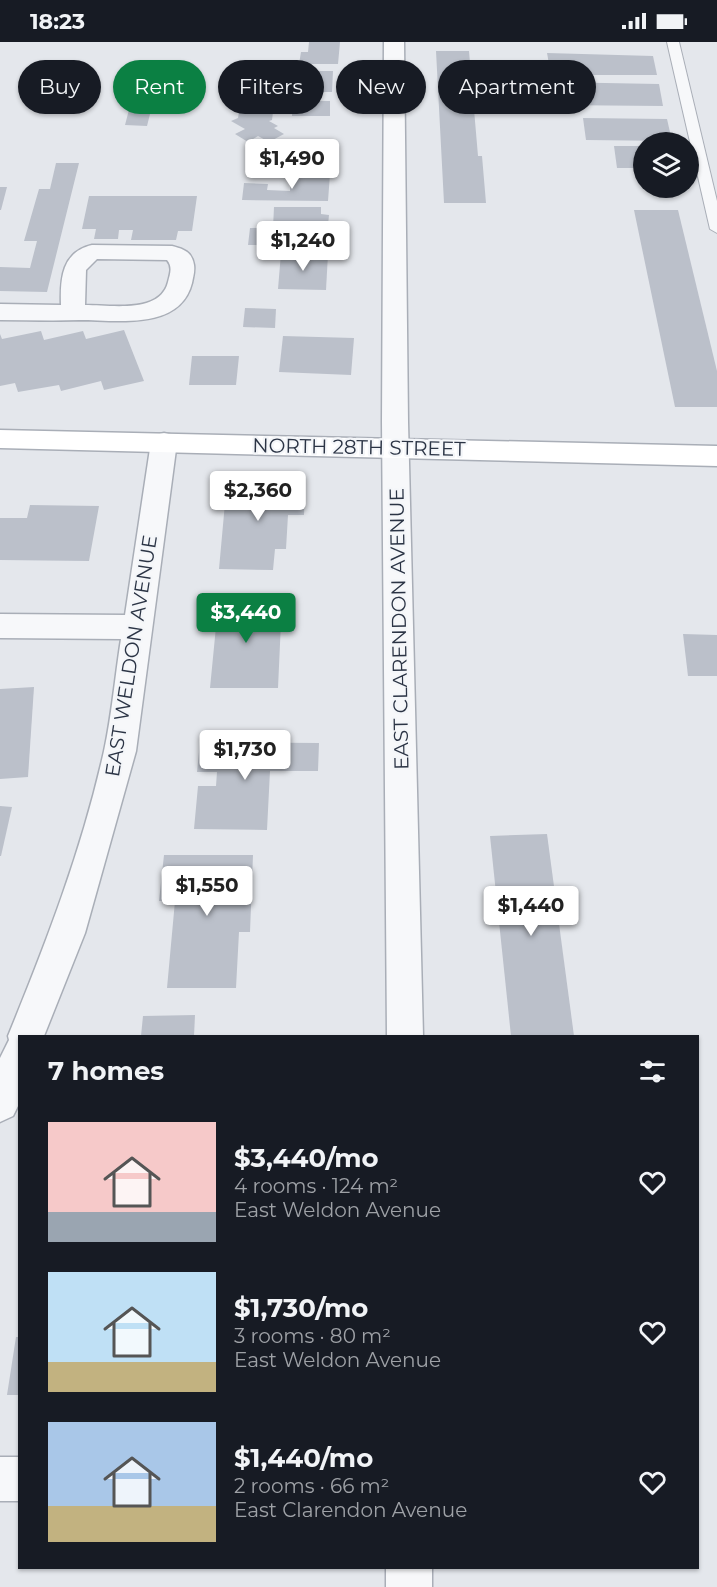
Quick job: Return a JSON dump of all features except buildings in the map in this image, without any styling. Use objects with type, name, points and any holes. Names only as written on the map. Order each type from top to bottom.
[{"type":"street","name":"EAST CLARENDON AVENUE","points":[[394,42],[396,448],[405,1035]]},
{"type":"street","points":[[0,312],[73,313],[141,313],[165,305],[177,294],[183,270],[182,258],[172,253],[92,252],[83,256],[77,261],[74,270],[73,313]]},
{"type":"street","name":"NORTH 28TH STREET","points":[[0,439],[717,456]]},
{"type":"street","name":"EAST WELDON AVENUE","points":[[27,1035],[68,933],[120,751],[164,442]]},
{"type":"street","points":[[0,626],[138,627]]},
{"type":"street","points":[[0,1103],[18,1059]]},
{"type":"street","points":[[0,1479],[18,1479]]},
{"type":"street","points":[[409,1569],[409,1587]]},
{"type":"lane","points":[[673,42],[717,229]]}]
